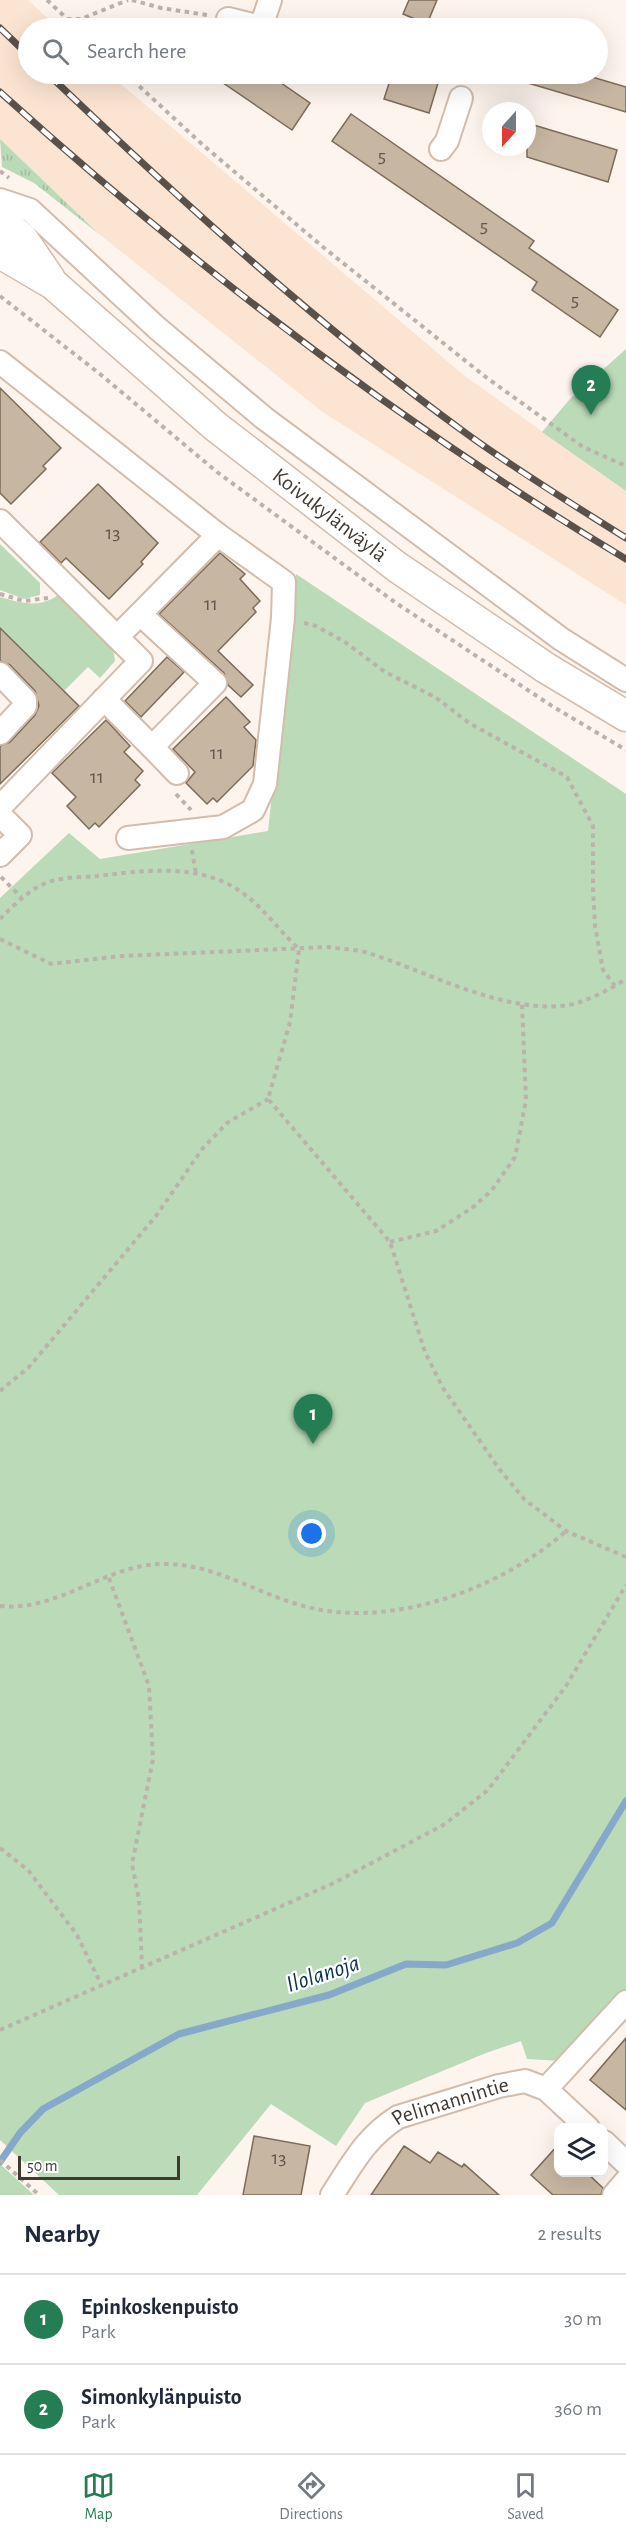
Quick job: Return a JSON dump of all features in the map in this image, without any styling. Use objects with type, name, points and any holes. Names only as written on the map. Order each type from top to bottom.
[{"type":"main road","name":"Koivukylänväylä","points":[[0,219],[22,238],[53,284]]},
{"type":"main road","name":"Koivukylänväylä","points":[[0,253],[53,284],[215,426],[422,584],[546,668],[626,716]]},
{"type":"street","points":[[266,18],[270,0]]},
{"type":"street","points":[[441,149],[447,141],[461,98]]},
{"type":"street","points":[[0,200],[30,210],[157,328],[264,418],[561,639],[626,680]]},
{"type":"street","points":[[0,363],[218,535],[284,582],[283,618],[265,784],[253,810],[223,827],[196,832],[128,838]]},
{"type":"street","points":[[0,521],[148,668],[171,645]]},
{"type":"street","points":[[117,637],[218,535]]},
{"type":"street","points":[[422,584],[444,552]]},
{"type":"street","points":[[140,614],[171,645],[176,645],[215,683],[152,747]]},
{"type":"street","points":[[0,807],[98,697],[141,661]]},
{"type":"street","points":[[0,674],[25,700],[25,706],[0,733]]},
{"type":"street","points":[[98,697],[177,773]]},
{"type":"street","points":[[0,815],[20,835],[0,855]]},
{"type":"street","points":[[546,2089],[626,2002]]},
{"type":"street","name":"Pelimannintie","points":[[332,2195],[371,2136],[398,2117],[499,2086],[525,2081],[546,2089],[584,2123]]},
{"type":"street","points":[[608,2147],[626,2163]]},
{"type":"street","points":[[614,2195],[626,2181]]},
{"type":"path","points":[[47,0],[66,18]]},
{"type":"path","points":[[84,18],[130,0],[161,8],[222,18]]},
{"type":"path","points":[[137,84],[203,145],[322,247],[487,378],[583,447],[626,466]]},
{"type":"path","points":[[0,594],[24,601],[50,597],[65,585]]},
{"type":"path","points":[[283,618],[316,626],[345,642],[385,672],[435,697],[469,723],[567,777],[593,826],[596,926],[603,970],[615,986]]},
{"type":"path","points":[[177,773],[173,791],[190,808],[196,832]]},
{"type":"path","points":[[0,919],[21,897],[55,880],[162,869],[204,876],[229,885],[248,896],[299,949]]},
{"type":"path","points":[[0,876],[21,897]]},
{"type":"path","points":[[0,939],[51,964],[123,956],[328,947],[362,951],[486,994],[522,1003],[569,1005],[625,981]]},
{"type":"path","points":[[0,1391],[29,1366],[156,1216],[203,1148],[227,1123],[268,1099],[290,1022],[299,949]]},
{"type":"path","points":[[390,1242],[436,1231],[472,1208],[492,1190],[515,1157],[526,1100],[522,1003]]},
{"type":"path","points":[[268,1099],[390,1242],[425,1352],[443,1388],[500,1470],[524,1499],[566,1531],[626,1557]]},
{"type":"path","points":[[0,1606],[30,1605],[110,1578],[134,1567],[162,1563],[224,1576],[300,1605],[346,1613],[365,1613],[415,1606],[487,1582],[540,1555],[566,1531]]},
{"type":"path","points":[[110,1578],[150,1686],[153,1759],[132,1864],[139,1900],[142,1967]]},
{"type":"path","points":[[0,2030],[334,1883],[445,1824],[488,1790],[566,1686],[626,1585]]},
{"type":"path","points":[[0,1848],[28,1870],[77,1935],[101,1984]]},
{"type":"path","points":[[0,2160],[39,2195]]},
{"type":"shaded area","points":[[0,0],[28,0],[47,18],[18,18],[18,84],[121,84],[466,377],[626,491],[626,605],[324,413],[99,234],[0,139]]},
{"type":"green space","points":[[0,139],[99,234],[34,183],[2,167]]},
{"type":"green space","points":[[626,349],[626,491],[542,432],[570,399]]},
{"type":"green space","points":[[0,544],[40,583],[40,595],[24,599],[0,590]]},
{"type":"green space","points":[[296,574],[626,794],[626,1989],[561,2061],[527,2059],[521,2041],[486,2053],[365,2103],[336,2146],[271,2104],[197,2195],[59,2195],[0,2140],[0,898],[69,833],[100,859],[268,831]]},
{"type":"green space","points":[[59,594],[113,647],[115,661],[100,678],[88,667],[64,691],[0,628],[0,597],[23,603],[38,603],[52,599]]},
{"type":"green space","points":[[0,2164],[34,2195],[0,2195]]},
{"type":"building","points":[[409,0],[437,0],[430,18],[413,18],[403,14]]},
{"type":"building","points":[[608,82],[626,87],[626,112],[531,84],[608,84]]},
{"type":"building","points":[[225,84],[282,84],[310,103],[292,130]]},
{"type":"building","points":[[389,84],[438,84],[429,113],[384,99]]},
{"type":"building","points":[[351,114],[534,241],[529,248],[618,310],[600,337],[532,290],[537,282],[332,141]]},
{"type":"building","points":[[536,126],[617,150],[608,182],[527,157],[536,156]]},
{"type":"building","points":[[0,388],[61,448],[43,466],[46,469],[11,504],[0,493]]},
{"type":"building","points":[[98,484],[158,543],[141,562],[143,564],[109,599],[66,558],[61,563],[40,542]]},
{"type":"building","points":[[220,553],[245,574],[240,579],[260,601],[253,608],[256,612],[218,651],[253,685],[241,697],[228,685],[224,673],[159,614]]},
{"type":"building","points":[[0,628],[79,706],[0,784],[0,746],[10,742],[35,715],[39,706],[35,691],[10,665],[0,661]]},
{"type":"building","points":[[167,657],[184,672],[141,717],[125,701]]},
{"type":"building","points":[[226,697],[250,722],[244,727],[256,740],[253,766],[217,802],[213,798],[207,804],[186,783],[195,772],[173,749]]},
{"type":"building","points":[[106,720],[130,746],[124,752],[143,771],[135,780],[140,785],[99,827],[95,823],[89,829],[67,806],[76,797],[52,773]]},
{"type":"building","points":[[626,2038],[626,2110],[590,2080]]},
{"type":"building","points":[[254,2136],[310,2146],[301,2195],[243,2195]]},
{"type":"building","points":[[404,2146],[430,2163],[438,2152],[462,2167],[464,2164],[499,2195],[371,2195]]},
{"type":"building","points":[[554,2149],[554,2177],[591,2177],[603,2188],[601,2195],[553,2195],[531,2175]]},
{"type":"waterway","name":"Ilolanoja","points":[[0,2162],[20,2133],[43,2109],[179,2034],[329,1995],[406,1964],[446,1965],[517,1943],[552,1923],[626,1801]]},
{"type":"railway","points":[[0,28],[18,45]]},
{"type":"railway","points":[[59,84],[199,215],[357,350],[486,448],[626,538]]},
{"type":"railway","points":[[0,92],[148,220],[302,341],[461,454],[626,559]]},
{"type":"place","name":"Simonkylänpuisto","points":[[591,415]]},
{"type":"place","name":"Epinkoskenpuisto","points":[[313,1444]]}]
